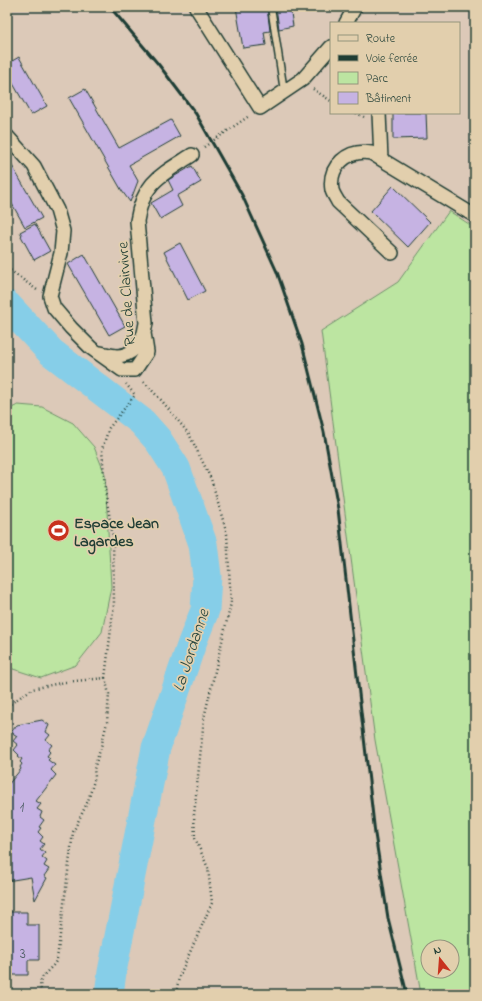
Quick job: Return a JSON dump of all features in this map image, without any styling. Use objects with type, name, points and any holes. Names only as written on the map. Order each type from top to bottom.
[{"type":"street","points":[[196,7],[260,108],[301,80],[330,48]]},
{"type":"street","points":[[347,22],[355,7]]},
{"type":"street","points":[[379,114],[380,159]]},
{"type":"street","points":[[7,136],[34,166],[58,210],[63,231],[61,253],[50,296]]},
{"type":"street","points":[[392,253],[338,202],[332,191],[334,169],[350,154],[362,151],[370,153],[475,216]]},
{"type":"street","name":"Rue de Clairvivre","points":[[50,296],[54,308],[91,348],[122,370],[135,370],[147,352],[144,333],[146,323],[137,221],[139,207],[147,190],[158,176],[192,154]]},
{"type":"street","points":[[100,353],[117,356],[131,352],[138,346],[144,333]]},
{"type":"lane","points":[[271,7],[284,92]]},
{"type":"path","points":[[301,80],[330,100]]},
{"type":"path","points":[[192,154],[260,108]]},
{"type":"path","points":[[7,268],[37,290],[50,296]]},
{"type":"path","points":[[135,370],[147,387],[162,401],[189,434],[211,480],[227,534],[231,603],[204,718],[194,815],[195,838],[208,868],[212,903],[179,977],[176,994]]},
{"type":"path","points":[[42,994],[40,987],[42,977],[55,964],[57,959],[73,832],[88,801],[95,777],[94,769],[107,722],[109,694],[105,678],[114,604],[113,537],[105,490],[102,449],[109,428],[135,395],[124,383]]},
{"type":"path","points":[[7,706],[32,689],[65,682],[105,678]]},
{"type":"green space","points":[[449,211],[475,228],[475,994],[421,994],[375,740],[321,331],[398,282]]},
{"type":"green space","name":"Espace Jean Lagardes","points":[[18,405],[42,407],[73,423],[94,447],[105,474],[111,587],[102,632],[76,665],[41,678],[7,667],[7,410]]},
{"type":"building","points":[[236,7],[267,7],[270,31],[264,32],[266,45],[243,48]]},
{"type":"building","points":[[276,7],[290,7],[293,26],[279,29]]},
{"type":"building","points":[[19,57],[47,106],[31,115],[7,73],[7,64]]},
{"type":"building","points":[[85,89],[119,148],[171,120],[180,136],[129,165],[138,181],[130,202],[122,191],[69,98]]},
{"type":"building","points":[[393,114],[426,114],[427,138],[393,139]]},
{"type":"building","points":[[7,157],[42,218],[25,227],[7,195]]},
{"type":"building","points":[[192,166],[201,182],[177,196],[182,206],[160,219],[151,203],[173,190],[168,180]]},
{"type":"building","points":[[393,186],[430,222],[408,247],[371,211]]},
{"type":"building","points":[[35,224],[50,251],[34,260],[20,232]]},
{"type":"building","points":[[180,243],[205,291],[188,300],[164,252]]},
{"type":"building","points":[[84,254],[125,326],[109,335],[68,264]]},
{"type":"building","points":[[42,720],[49,725],[46,732],[50,735],[46,740],[52,745],[48,750],[50,752],[47,756],[50,758],[48,760],[55,765],[51,770],[56,775],[36,801],[41,804],[37,809],[42,812],[40,817],[44,820],[39,827],[41,828],[38,832],[43,837],[40,841],[44,844],[40,849],[45,853],[42,857],[47,861],[44,866],[49,869],[44,876],[47,878],[35,900],[31,877],[7,881],[7,786],[21,769],[20,767],[22,764],[20,762],[22,759],[14,750],[18,745],[13,741],[17,736],[11,732],[17,725]]},
{"type":"building","points":[[7,912],[27,912],[27,925],[39,925],[39,960],[28,960],[28,975],[7,975]]},
{"type":"waterway","name":"La Jordanne","points":[[7,305],[51,352],[142,422],[158,440],[176,468],[203,544],[207,576],[205,610],[192,643],[156,748],[109,994]]},
{"type":"railway","points":[[110,7],[159,65],[196,114],[242,195],[277,272],[302,344],[324,432],[338,509],[375,834],[388,918],[407,994]]},
{"type":"place","name":"Espace Jean Lagardes","points":[[58,531]]}]
